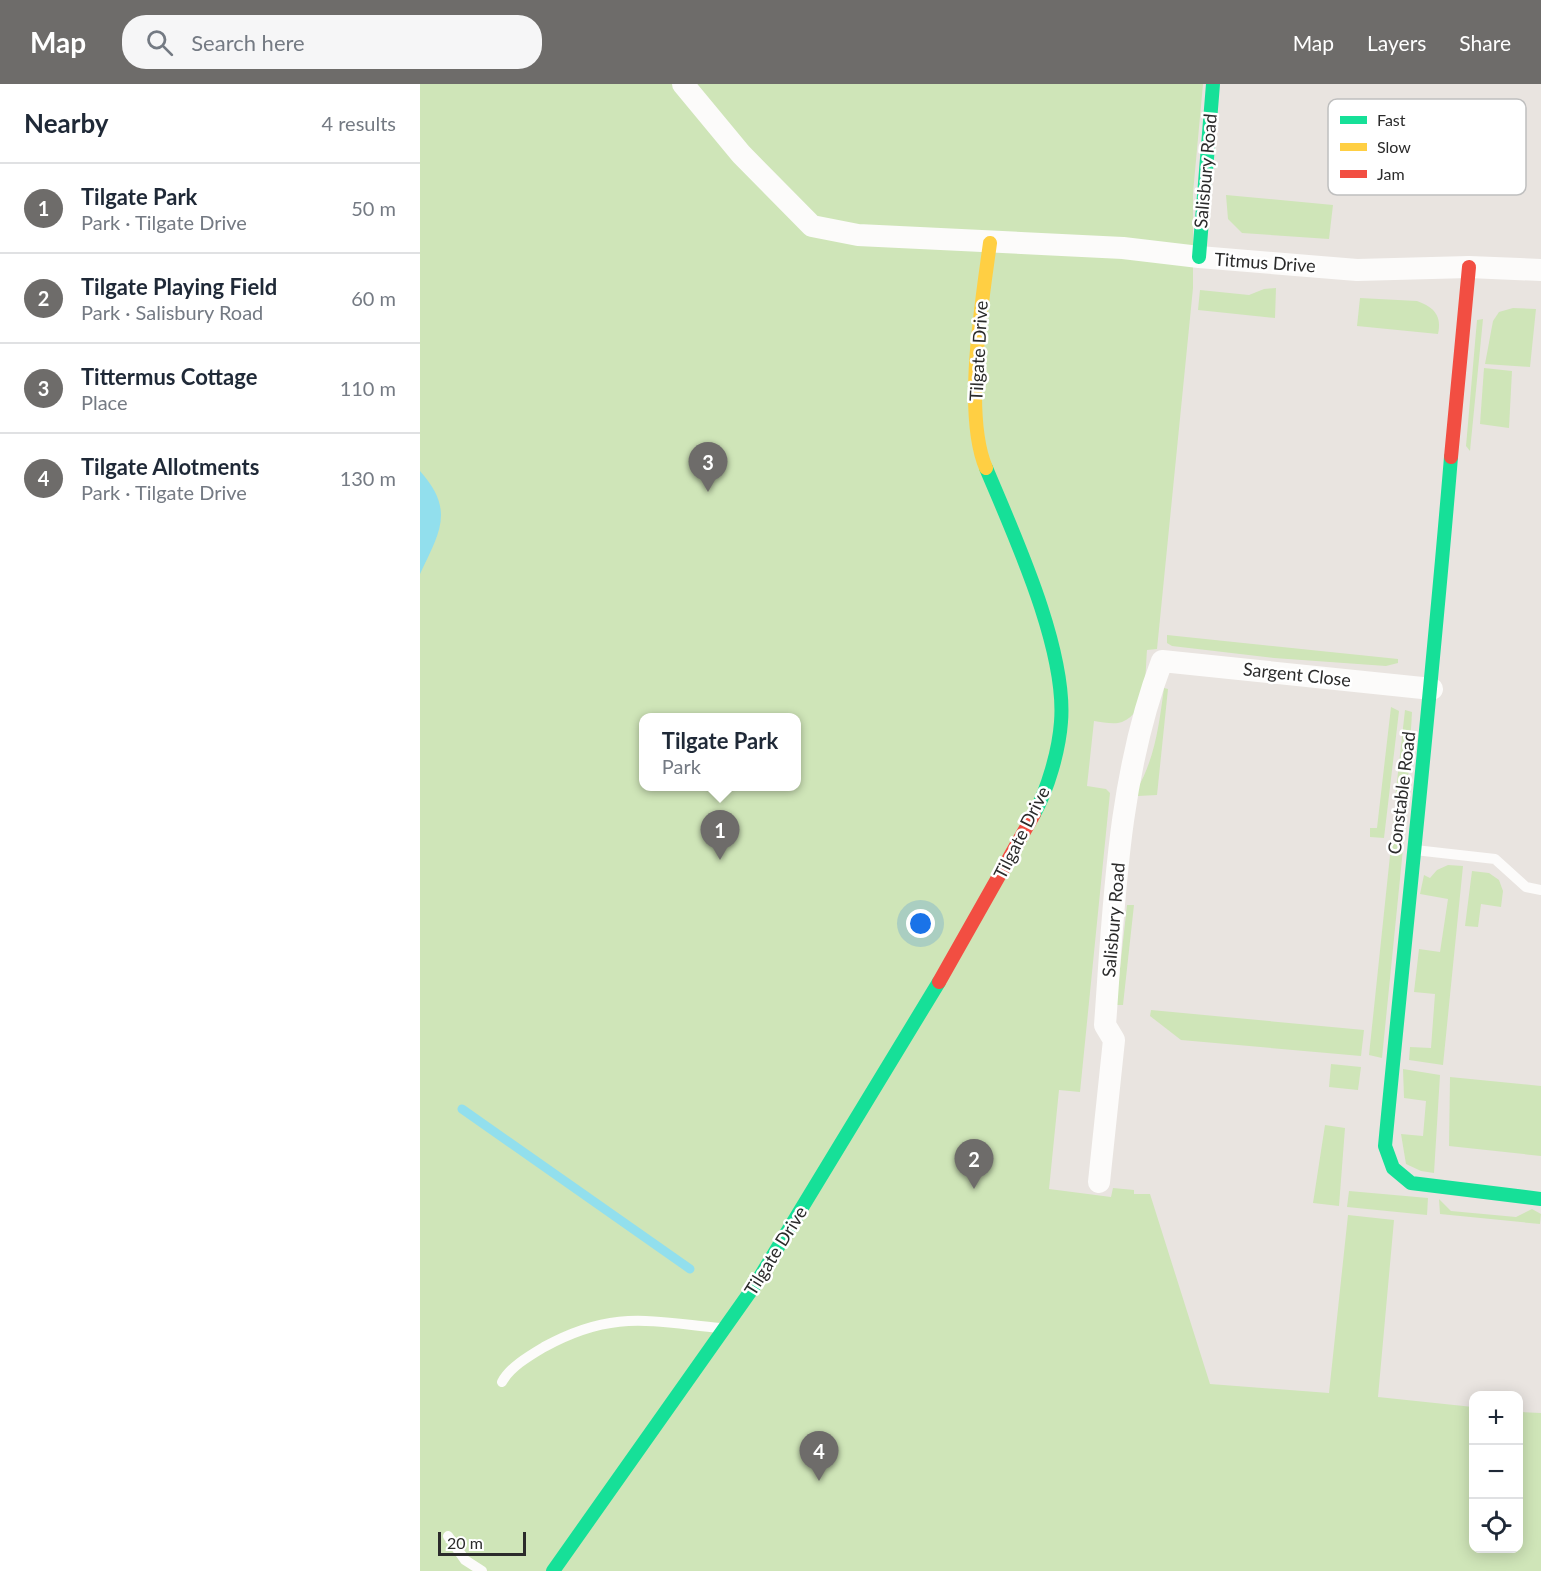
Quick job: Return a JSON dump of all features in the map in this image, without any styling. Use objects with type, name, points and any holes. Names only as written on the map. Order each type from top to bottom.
[{"type":"street","points":[[683,84],[741,154],[812,226],[858,235],[990,243]]},
{"type":"street","name":"Salisbury Road","points":[[1199,257],[1213,84]]},
{"type":"street","name":"Titmus Drive","points":[[990,243],[1123,248],[1199,257],[1357,270],[1469,267],[1541,270]]},
{"type":"street","name":"Tilgate Drive","points":[[553,1571],[755,1286],[969,933],[1045,794],[1055,759],[1061,722],[1058,674],[1046,624],[983,461],[976,433],[977,344],[990,243]]},
{"type":"street","name":"Constable Road","points":[[1469,267],[1458,364],[1432,689],[1413,850],[1385,1146],[1387,1158],[1399,1176],[1412,1183],[1541,1199]]},
{"type":"street","name":"Salisbury Road","points":[[1099,1182],[1114,1040],[1105,1025],[1125,801],[1141,719],[1162,661]]},
{"type":"street","name":"Sargent Close","points":[[1162,661],[1432,689]]},
{"type":"lane","points":[[1413,850],[1495,859],[1526,887],[1541,890]]},
{"type":"lane","points":[[502,1382],[506,1375],[533,1354],[580,1330],[605,1322],[632,1320],[724,1329]]},
{"type":"lane","points":[[448,1536],[465,1560],[482,1571]]},
{"type":"green space","points":[[420,84],[1203,84],[1193,193],[1193,288],[1157,649],[1147,650],[1144,690],[1137,710],[1122,722],[1094,721],[1087,786],[1106,789],[1110,793],[1080,1092],[1059,1090],[1049,1189],[1111,1197],[1113,1188],[1134,1190],[1134,1194],[1150,1194],[1210,1384],[1329,1393],[1348,1215],[1394,1220],[1378,1397],[1469,1407],[1469,1553],[1523,1553],[1523,1412],[1541,1413],[1541,1571],[420,1571]]},
{"type":"green space","points":[[1226,195],[1333,205],[1329,239],[1242,233],[1228,219]]},
{"type":"green space","points":[[1276,288],[1275,318],[1198,310],[1200,290],[1249,295],[1264,289]]},
{"type":"green space","points":[[1360,298],[1423,303],[1438,317],[1438,334],[1357,326]]},
{"type":"green space","points":[[1513,308],[1536,309],[1530,367],[1485,364],[1493,321],[1499,312]]},
{"type":"green space","points":[[1483,319],[1470,451],[1466,446],[1477,320]]},
{"type":"green space","points":[[1484,368],[1512,371],[1509,428],[1480,424]]},
{"type":"green space","points":[[1167,635],[1398,659],[1398,663],[1386,666],[1274,658],[1172,646],[1167,643]]},
{"type":"green space","points":[[1164,688],[1168,689],[1157,795],[1138,796],[1136,791],[1148,767],[1155,741]]},
{"type":"green space","points":[[1391,707],[1399,711],[1384,838],[1370,837],[1370,828],[1377,828]]},
{"type":"green space","points":[[1405,710],[1412,712],[1407,799],[1395,799]]},
{"type":"green space","points":[[1395,808],[1407,809],[1382,1058],[1369,1055]]},
{"type":"green space","points":[[1448,865],[1463,866],[1443,1065],[1409,1060],[1410,1047],[1431,1048],[1435,994],[1414,992],[1419,949],[1440,952],[1448,899],[1420,894],[1424,875],[1430,878],[1437,870]]},
{"type":"green space","points":[[1472,871],[1489,873],[1499,880],[1503,891],[1501,907],[1481,904],[1478,927],[1465,926]]},
{"type":"green space","points":[[1127,905],[1134,905],[1123,1005],[1116,1005]]},
{"type":"green space","points":[[1151,1010],[1364,1030],[1361,1056],[1181,1040],[1150,1016]]},
{"type":"green space","points":[[1331,1064],[1361,1067],[1358,1090],[1329,1087]]},
{"type":"green space","points":[[1403,1069],[1440,1075],[1434,1173],[1421,1171],[1406,1164],[1401,1134],[1423,1136],[1426,1101],[1404,1098]]},
{"type":"green space","points":[[1450,1077],[1541,1086],[1541,1156],[1449,1146]]},
{"type":"green space","points":[[1325,1125],[1345,1128],[1339,1206],[1313,1203]]},
{"type":"green space","points":[[1349,1191],[1428,1198],[1427,1215],[1347,1207]]},
{"type":"green space","points":[[1439,1199],[1451,1211],[1516,1217],[1532,1209],[1541,1214],[1540,1224],[1440,1214]]},
{"type":"water","points":[[420,471],[438,498],[441,521],[420,574]]},
{"type":"waterway","points":[[462,1109],[690,1269]]},
{"type":"traffic: fast","points":[[1199,257],[1213,84]]},
{"type":"traffic: fast","points":[[1451,457],[1385,1146],[1393,1168],[1411,1183],[1541,1199]]},
{"type":"traffic: fast","points":[[986,468],[1036,593],[1056,661],[1061,693],[1060,733],[1055,757],[1044,793],[1034,814]]},
{"type":"traffic: fast","points":[[553,1571],[755,1285],[939,982]]},
{"type":"traffic: slow","points":[[986,468],[979,445],[975,389],[979,326],[990,243]]},
{"type":"traffic: jam","points":[[1451,457],[1469,267]]},
{"type":"traffic: jam","points":[[939,982],[1034,814]]},
{"type":"place","name":"Tittermus Cottage","points":[[708,492]]},
{"type":"place","name":"Tilgate Park","points":[[720,860]]},
{"type":"place","name":"Tilgate Playing Field","points":[[974,1189]]},
{"type":"place","name":"Tilgate Allotments","points":[[819,1481]]}]
